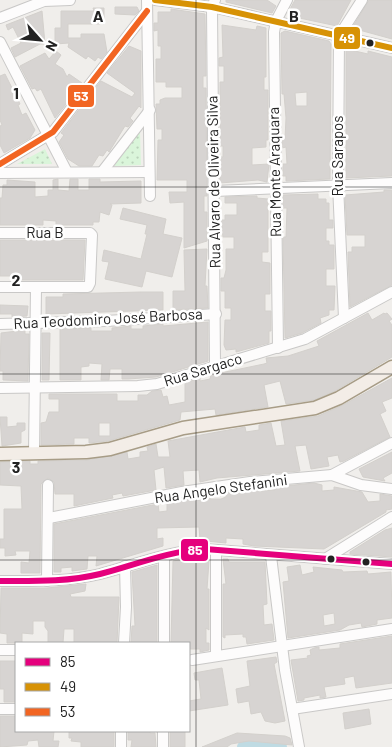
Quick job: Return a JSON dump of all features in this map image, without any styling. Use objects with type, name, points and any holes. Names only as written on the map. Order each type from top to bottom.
[{"type":"main road","points":[[0,454],[34,454],[110,449],[183,428],[315,408],[339,398],[392,366]]},
{"type":"street","points":[[0,18],[43,0],[70,0]]},
{"type":"street","points":[[147,0],[150,196]]},
{"type":"street","points":[[155,0],[213,4],[392,48]]},
{"type":"street","name":"Rua Monte Araquara","points":[[278,348],[275,189],[276,21],[287,0]]},
{"type":"street","points":[[339,36],[362,0]]},
{"type":"street","name":"Rua Alvaro de Oliveira Silva","points":[[213,4],[215,365]]},
{"type":"street","points":[[0,164],[48,136],[147,11]]},
{"type":"street","name":"Rua Sarapos","points":[[339,36],[338,185],[344,318]]},
{"type":"street","points":[[0,42],[67,172]]},
{"type":"street","points":[[102,172],[150,110]]},
{"type":"street","points":[[0,173],[149,172]]},
{"type":"street","points":[[215,191],[392,184]]},
{"type":"street","name":"Rua B","points":[[0,233],[90,233],[92,235],[90,283],[88,287],[36,287]]},
{"type":"street","points":[[0,286],[36,287],[34,454]]},
{"type":"street","name":"Rua Sargaco","points":[[0,388],[138,386],[182,377],[215,365],[305,339],[392,292]]},
{"type":"street","name":"Rua Teodomiro José Barbosa","points":[[0,324],[36,324],[216,314]]},
{"type":"street","points":[[332,475],[392,443]]},
{"type":"street","name":"Rua Angelo Stefanini","points":[[49,518],[250,482],[332,475],[361,485],[392,489]]},
{"type":"street","points":[[47,581],[48,485]]},
{"type":"street","points":[[325,559],[392,517]]},
{"type":"street","points":[[0,581],[47,581],[85,577],[185,550],[392,564]]},
{"type":"street","points":[[216,551],[216,656]]},
{"type":"street","points":[[164,556],[164,642]]},
{"type":"street","points":[[271,556],[282,646],[299,747]]},
{"type":"street","points":[[124,642],[126,607],[125,566]]},
{"type":"street","points":[[192,660],[392,629]]},
{"type":"street","points":[[0,650],[15,650]]},
{"type":"street","points":[[292,709],[392,694]]},
{"type":"street","points":[[0,709],[15,709]]},
{"type":"street","points":[[121,732],[121,747]]},
{"type":"street","points":[[163,732],[163,747]]},
{"type":"green space","points":[[140,131],[141,165],[115,166],[115,164]]},
{"type":"green space","points":[[45,149],[52,164],[17,164]]},
{"type":"building","points":[[226,0],[267,0],[276,6],[272,13],[226,2]]},
{"type":"building","points":[[295,0],[351,0],[337,26],[290,16],[288,13]]},
{"type":"building","points":[[369,0],[392,0],[392,39],[352,28]]},
{"type":"building","points":[[115,7],[137,7],[139,11],[135,15],[115,14]]},
{"type":"building","points":[[93,8],[104,8],[104,24],[68,24],[68,38],[81,38],[81,34],[104,34],[107,52],[101,59],[98,57],[95,61],[88,56],[86,59],[68,47],[69,43],[55,44],[55,28],[61,28],[61,11],[94,11]]},
{"type":"building","points":[[171,9],[205,14],[206,76],[203,76],[203,88],[206,88],[207,196],[204,196],[204,212],[207,212],[207,241],[184,248],[184,202],[170,203],[169,192],[187,192],[187,180],[157,180],[158,140],[162,140],[162,129],[157,129],[156,104],[160,104],[160,100],[165,98],[182,98],[182,87],[166,87],[166,82],[156,82],[156,59],[161,59],[161,46],[158,46],[158,30],[154,31],[154,23],[158,23],[158,12],[171,12]]},
{"type":"building","points":[[42,11],[45,44],[40,44],[15,57],[11,48],[21,43],[13,27],[8,30],[6,25]]},
{"type":"building","points":[[222,25],[256,30],[257,26],[266,28],[266,77],[264,77],[264,90],[268,90],[268,140],[266,140],[266,147],[252,148],[252,165],[269,164],[267,182],[258,180],[220,183],[220,157],[223,157],[223,146],[220,146],[220,82],[224,82],[224,66],[219,66],[219,58],[223,57]]},
{"type":"building","points":[[285,31],[329,41],[331,44],[330,179],[286,181],[286,176],[283,176],[283,164],[287,164],[286,147],[282,148],[282,139],[285,139],[286,118],[284,94],[282,94],[281,33]],"holes":[[[307,92],[307,106],[296,106],[295,93]]]},
{"type":"building","points":[[129,46],[141,51],[141,108],[139,106],[130,118],[133,121],[128,127],[125,126],[109,152],[107,150],[103,156],[99,155],[92,166],[79,166],[68,159],[59,142],[64,135],[61,133],[101,81],[132,97],[135,93],[107,73]]},
{"type":"building","points":[[346,49],[368,54],[368,51],[392,57],[392,176],[346,178]]},
{"type":"building","points":[[56,51],[61,55],[55,64],[63,69],[67,77],[69,74],[82,83],[75,93],[68,96],[70,99],[55,118],[41,89],[37,91],[35,88],[32,89],[20,66],[45,53],[49,59]]},
{"type":"building","points":[[5,74],[20,104],[18,105],[22,115],[26,113],[35,130],[30,138],[4,153],[0,145],[0,126],[2,125],[0,120],[0,76]]},
{"type":"building","points":[[58,179],[58,190],[69,191],[70,179],[78,179],[78,190],[89,190],[89,179],[100,179],[100,182],[141,181],[141,203],[110,204],[112,205],[109,215],[100,212],[99,222],[93,222],[93,225],[56,225],[56,221],[43,220],[43,225],[0,225],[0,198],[2,198],[3,185],[7,185],[7,180],[35,182],[35,197],[48,196],[48,190],[53,190],[53,180]]},
{"type":"building","points":[[384,190],[392,190],[392,285],[350,307],[348,252],[352,252],[352,247],[365,247],[365,235],[347,235],[345,195],[384,192]]},
{"type":"building","points":[[318,194],[318,199],[326,199],[326,203],[329,203],[329,220],[333,220],[333,228],[326,228],[326,241],[329,241],[329,245],[334,245],[334,269],[326,269],[326,286],[335,286],[334,310],[329,310],[329,315],[320,318],[321,323],[302,333],[285,338],[283,237],[286,237],[287,208],[283,208],[283,195]]},
{"type":"building","points":[[257,196],[257,198],[268,199],[268,252],[262,252],[262,262],[270,263],[270,294],[265,294],[265,311],[271,311],[271,331],[269,331],[269,343],[236,352],[236,349],[226,350],[224,345],[225,320],[231,320],[231,308],[225,308],[225,291],[221,291],[221,278],[224,278],[226,270],[226,249],[234,249],[234,237],[223,237],[221,220],[225,220],[225,215],[237,215],[237,203],[225,203],[225,197]]},
{"type":"building","points":[[123,208],[166,219],[163,234],[182,238],[172,277],[146,271],[142,287],[105,279],[109,262],[102,261],[104,250],[141,259],[147,234],[145,234],[147,225],[120,219]]},
{"type":"building","points":[[0,240],[85,240],[83,280],[12,280],[12,276],[0,276]]},
{"type":"building","points":[[207,249],[205,286],[207,286],[208,308],[173,310],[173,291],[185,291],[184,250]]},
{"type":"building","points":[[163,292],[163,310],[46,314],[46,297],[63,297],[63,294]]},
{"type":"building","points":[[0,305],[28,306],[27,316],[12,317],[12,314],[0,314]]},
{"type":"building","points":[[368,313],[372,320],[384,313],[387,313],[392,319],[389,321],[392,325],[392,357],[335,391],[314,400],[286,404],[280,381],[264,385],[268,407],[216,415],[215,409],[181,412],[180,420],[108,441],[89,443],[89,438],[74,438],[74,444],[41,445],[41,423],[46,422],[49,412],[59,412],[59,399],[49,399],[49,394],[117,394],[117,401],[138,401],[138,395],[147,395],[152,391],[161,390],[163,397],[167,396],[169,405],[185,402],[185,383],[200,378],[200,381],[210,379],[211,375],[264,364],[267,363],[266,358],[288,356],[319,346],[317,341]],"holes":[[[99,423],[110,423],[110,436],[99,436]]]},
{"type":"building","points":[[208,322],[208,361],[156,377],[122,379],[122,369],[110,369],[109,380],[101,380],[102,364],[89,363],[89,366],[81,367],[81,380],[60,380],[60,329],[91,328],[91,331],[112,331],[112,328],[131,326],[131,329],[143,329],[143,326]]},
{"type":"building","points":[[25,330],[25,334],[29,334],[28,381],[3,380],[3,371],[0,371],[1,333]]},
{"type":"building","points":[[42,333],[50,333],[49,380],[42,380]]},
{"type":"building","points":[[392,378],[392,398],[382,402],[386,411],[380,414],[390,437],[344,461],[340,462],[338,455],[327,457],[329,466],[311,469],[306,445],[295,446],[300,471],[217,478],[200,482],[199,470],[183,471],[184,485],[166,488],[164,467],[154,470],[156,490],[123,496],[122,493],[112,495],[113,498],[74,506],[74,494],[55,494],[54,482],[48,478],[41,484],[40,573],[21,573],[21,562],[29,563],[30,551],[15,551],[16,555],[5,556],[5,548],[0,548],[0,539],[4,539],[4,509],[22,509],[21,486],[0,485],[0,462],[30,461],[30,464],[38,464],[38,461],[87,460],[127,452],[128,459],[140,457],[140,452],[148,451],[147,447],[156,444],[158,457],[170,457],[168,441],[245,427],[246,432],[259,430],[259,425],[271,423],[276,446],[285,445],[281,421],[318,416],[343,405]]},
{"type":"building","points":[[0,417],[7,417],[7,427],[17,426],[17,423],[25,423],[25,430],[21,432],[21,443],[2,446]]},
{"type":"building","points":[[392,452],[392,473],[383,478],[385,481],[363,477],[359,469]]},
{"type":"building","points":[[314,483],[322,485],[322,491],[334,490],[334,487],[362,492],[368,502],[380,501],[380,494],[392,496],[392,509],[386,510],[386,512],[324,549],[254,546],[243,544],[243,539],[226,538],[226,543],[206,541],[200,540],[199,527],[157,528],[157,539],[163,538],[163,546],[96,566],[97,556],[88,556],[87,569],[72,571],[72,567],[61,568],[61,572],[54,572],[54,524],[158,504],[159,512],[167,511],[167,502],[182,499],[201,500],[201,496],[210,495],[210,499],[221,499],[226,497],[226,493],[259,488],[259,491],[275,490],[275,487]]},
{"type":"building","points":[[392,528],[392,557],[350,554],[350,552],[385,530]]},
{"type":"building","points":[[196,557],[209,561],[207,589],[209,589],[209,630],[206,628],[206,643],[209,643],[209,650],[200,652],[200,649],[190,649],[190,642],[171,642],[173,561]]},
{"type":"building","points":[[223,559],[228,559],[229,562],[265,562],[267,604],[263,605],[264,625],[272,624],[274,640],[247,644],[246,637],[243,637],[243,634],[225,635],[225,638],[223,637],[223,584],[226,584]]},
{"type":"building","points":[[157,565],[157,642],[131,642],[132,626],[135,626],[132,572]]},
{"type":"building","points":[[300,565],[302,575],[314,572],[313,567],[342,570],[343,572],[367,571],[368,574],[391,572],[392,618],[377,620],[377,624],[362,627],[361,623],[349,625],[340,630],[288,638],[283,582],[289,581],[287,567]],"holes":[[[334,613],[335,624],[324,626],[323,615]]]},
{"type":"building","points":[[86,584],[85,591],[70,594],[71,597],[119,597],[117,642],[74,642],[74,629],[64,629],[63,642],[48,642],[48,631],[45,627],[45,621],[33,621],[33,634],[22,633],[22,642],[7,643],[7,634],[0,633],[1,588],[47,588]]},
{"type":"building","points":[[392,636],[392,683],[356,688],[354,676],[344,678],[345,684],[324,687],[326,697],[320,698],[320,695],[298,701],[291,660],[308,658],[307,656],[311,655],[310,650],[314,648],[319,647],[319,650],[340,648],[340,644]]},
{"type":"building","points":[[276,657],[277,662],[274,664],[285,721],[275,723],[265,721],[261,712],[251,714],[249,701],[238,703],[236,689],[250,686],[247,661]]},
{"type":"building","points":[[0,661],[15,661],[15,702],[4,702],[4,689],[0,689]]},
{"type":"building","points":[[222,668],[228,705],[190,711],[190,701],[201,699],[199,680],[195,680],[194,673]]},
{"type":"building","points":[[369,709],[371,724],[345,729],[343,713]]},
{"type":"building","points":[[0,716],[15,716],[15,732],[54,732],[53,741],[59,741],[58,747],[39,747],[38,740],[28,741],[27,745],[0,747]]},
{"type":"building","points":[[69,732],[114,732],[114,747],[81,747],[81,742],[71,741],[72,738],[69,738]]},
{"type":"building","points":[[128,732],[155,733],[156,747],[131,747],[132,740],[128,740]]},
{"type":"building","points":[[170,732],[185,732],[185,747],[170,747]]},
{"type":"building","points":[[237,733],[285,736],[290,738],[292,745],[249,741],[231,744],[227,747],[202,747]]},
{"type":"waterway","points":[[243,747],[263,745],[281,747]]},
{"type":"transit line","name":"49","points":[[155,0],[212,7],[392,48]]},
{"type":"transit line","name":"53","points":[[0,164],[53,132],[147,11]]},
{"type":"transit line","name":"85","points":[[0,581],[88,577],[165,555],[205,549],[392,564]]}]
